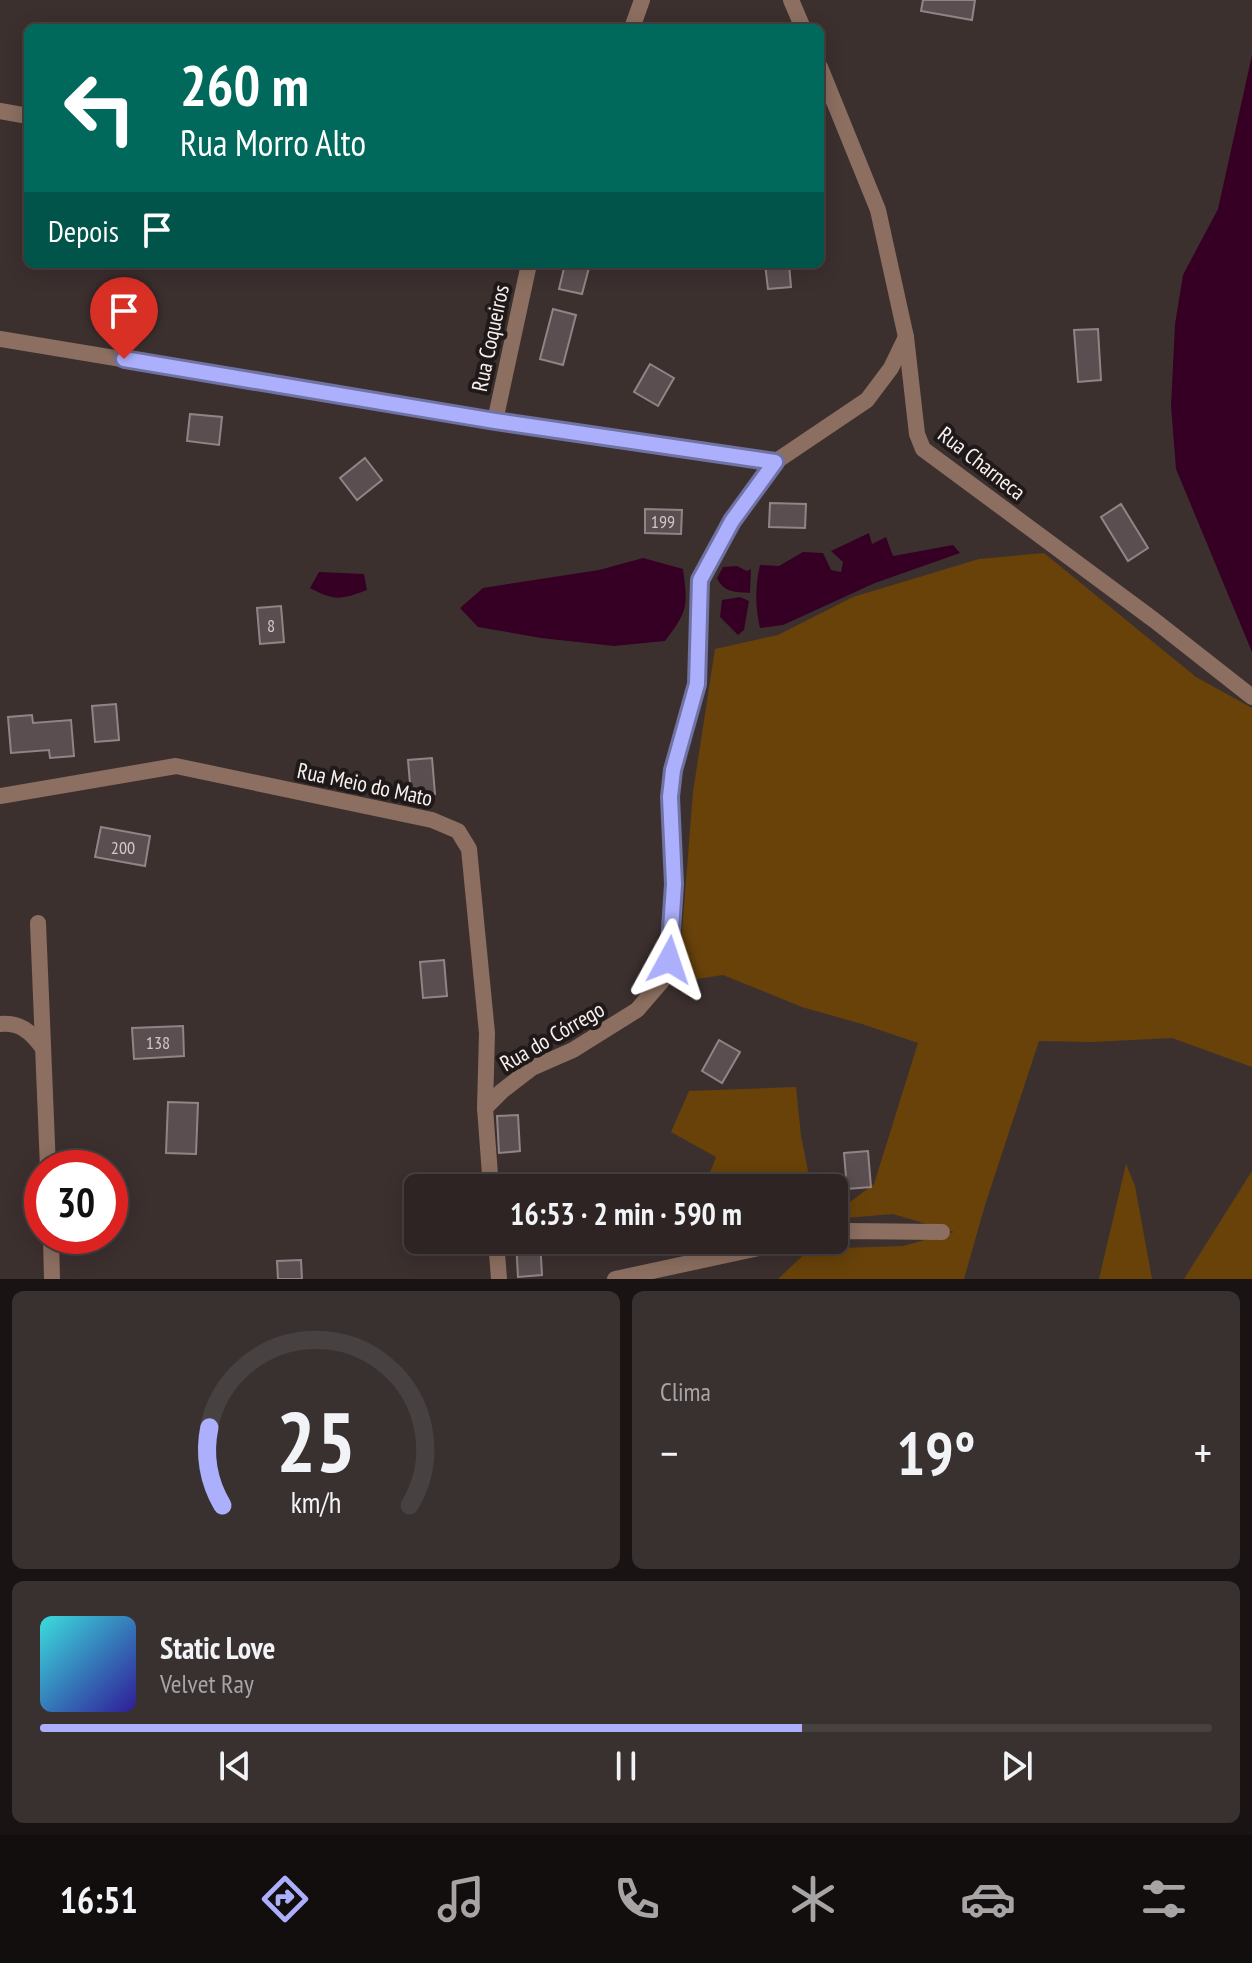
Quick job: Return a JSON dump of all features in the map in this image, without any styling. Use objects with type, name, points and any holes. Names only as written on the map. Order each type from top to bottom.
[{"type":"street","points":[[633,24],[642,0]]},
{"type":"street","points":[[791,0],[801,24]]},
{"type":"street","name":"Rua Charneca","points":[[824,77],[878,210],[906,337],[917,434],[923,449],[1154,620],[1252,697]]},
{"type":"street","points":[[0,111],[24,115]]},
{"type":"street","name":"Rua Coqueiros","points":[[495,421],[528,268]]},
{"type":"street","name":"Rua do Córrego","points":[[485,1108],[532,1068],[573,1050],[630,1016],[662,981],[669,960],[674,884],[670,797],[673,770],[697,684],[700,580],[732,521],[775,462],[867,400],[885,377],[906,337]]},
{"type":"street","points":[[0,339],[495,421],[775,462]]},
{"type":"street","name":"Rua Meio do Mato","points":[[0,796],[176,766],[432,820],[458,831],[469,849],[486,1018],[485,1108],[490,1174]]},
{"type":"street","points":[[38,923],[47,1150]]},
{"type":"street","points":[[0,1024],[10,1023],[31,1032],[43,1048]]},
{"type":"street","points":[[848,1231],[942,1232]]},
{"type":"street","points":[[51,1254],[52,1279]]},
{"type":"street","points":[[497,1254],[499,1279]]},
{"type":"street","points":[[615,1279],[731,1254]]},
{"type":"shaded area","points":[[1252,55],[1252,652],[1176,469],[1171,406],[1175,324],[1183,275],[1218,209]]},
{"type":"shaded area","points":[[869,533],[872,544],[886,537],[893,556],[953,545],[960,553],[875,583],[783,625],[760,628],[756,596],[760,565],[779,566],[803,552],[823,553],[831,570],[841,572],[843,562],[831,551]]},
{"type":"shaded area","points":[[1044,553],[1196,677],[1252,708],[1252,1067],[1172,1038],[1039,1041],[964,1279],[778,1279],[805,1254],[848,1254],[848,1248],[903,1246],[954,1232],[893,1214],[848,1218],[848,1204],[874,1184],[918,1043],[802,1007],[723,975],[678,982],[693,792],[715,649],[778,635],[853,597],[979,559]]},
{"type":"shaded area","points":[[643,558],[683,569],[686,592],[684,608],[665,641],[614,646],[541,638],[478,627],[460,608],[483,588],[599,570]]},
{"type":"shaded area","points":[[737,566],[747,571],[751,569],[750,593],[727,589],[717,578],[723,567]]},
{"type":"shaded area","points":[[319,572],[364,574],[367,590],[344,597],[325,595],[310,588]]},
{"type":"shaded area","points":[[740,597],[749,601],[744,630],[738,635],[720,617],[722,600]]},
{"type":"shaded area","points":[[796,1087],[809,1174],[709,1174],[716,1157],[671,1132],[689,1091]]},
{"type":"shaded area","points":[[1126,1164],[1135,1186],[1152,1279],[1099,1279]]},
{"type":"shaded area","points":[[1252,1171],[1252,1279],[1184,1279]]},
{"type":"building","points":[[923,0],[975,0],[972,20],[921,11]]},
{"type":"building","points":[[564,268],[589,268],[582,294],[559,289]]},
{"type":"building","points":[[765,268],[789,268],[791,287],[768,289]]},
{"type":"building","points":[[553,309],[576,315],[563,365],[540,359]]},
{"type":"building","points":[[1098,329],[1101,380],[1078,382],[1074,330]]},
{"type":"building","points":[[650,364],[674,378],[658,406],[634,392]]},
{"type":"building","points":[[190,414],[222,417],[219,445],[187,441]]},
{"type":"building","points":[[365,458],[382,480],[357,500],[340,478]]},
{"type":"building","points":[[770,503],[806,504],[805,528],[769,527]]},
{"type":"building","points":[[1121,504],[1148,548],[1128,561],[1101,517]]},
{"type":"building","points":[[645,509],[682,510],[681,534],[645,533]]},
{"type":"building","points":[[281,606],[284,642],[260,644],[257,608]]},
{"type":"building","points":[[116,704],[119,740],[95,742],[92,706]]},
{"type":"building","points":[[32,715],[33,723],[71,720],[74,756],[50,758],[49,750],[11,753],[8,717]]},
{"type":"building","points":[[432,758],[435,794],[411,796],[408,760]]},
{"type":"building","points":[[101,827],[150,836],[145,866],[95,857]]},
{"type":"building","points":[[444,960],[447,996],[423,998],[420,962]]},
{"type":"building","points":[[183,1026],[184,1056],[134,1059],[132,1028]]},
{"type":"building","points":[[719,1040],[740,1052],[722,1083],[702,1071]]},
{"type":"building","points":[[168,1102],[198,1103],[196,1154],[166,1153]]},
{"type":"building","points":[[518,1115],[520,1151],[499,1153],[497,1116]]},
{"type":"building","points":[[868,1151],[871,1187],[848,1189],[844,1153]]},
{"type":"building","points":[[517,1254],[541,1254],[542,1275],[518,1277]]},
{"type":"building","points":[[301,1260],[302,1279],[278,1279],[277,1261]]},
{"type":"route","points":[[124,359],[495,421],[775,462],[732,521],[700,580],[697,684],[673,770],[670,797],[674,884],[669,960]]}]
